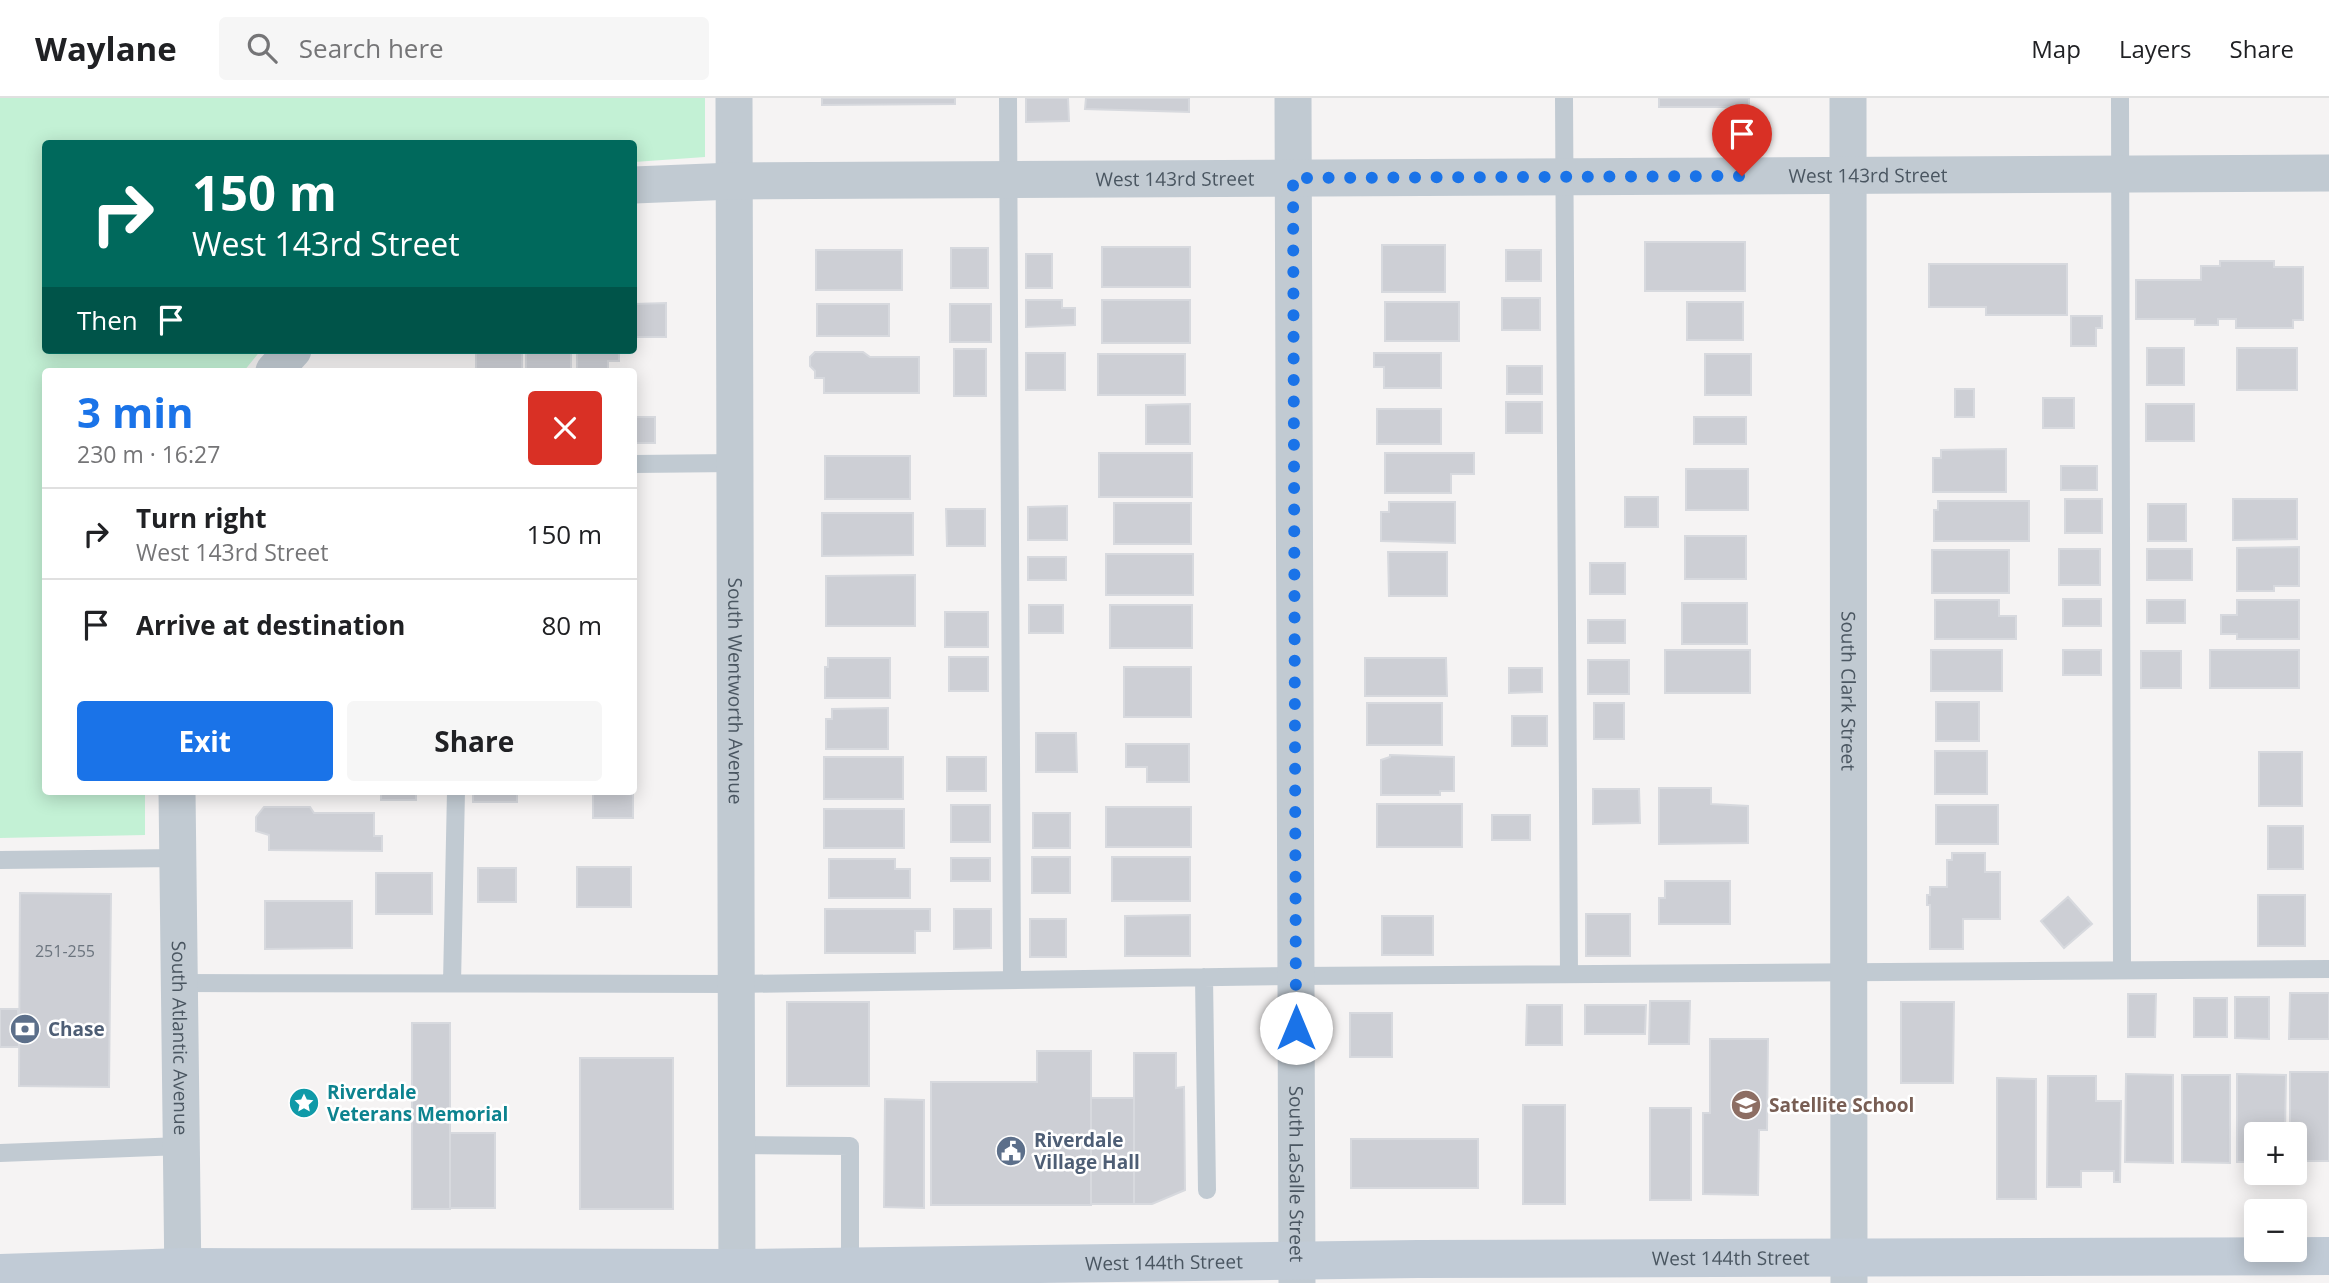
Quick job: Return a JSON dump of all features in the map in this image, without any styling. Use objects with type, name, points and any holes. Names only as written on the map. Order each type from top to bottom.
[{"type":"street","name":"South Wentworth Avenue","points":[[734,98],[737,1275]]},
{"type":"street","name":"South LaSalle Street","points":[[1293,98],[1297,1272]]},
{"type":"street","name":"South Clark Street","points":[[1848,98],[1849,1270]]},
{"type":"street","name":"West 143rd Street","points":[[734,181],[2329,173]]},
{"type":"street","points":[[637,184],[734,181]]},
{"type":"street","points":[[277,368],[289,354]]},
{"type":"street","name":"South Atlantic Avenue","points":[[177,795],[183,1275]]},
{"type":"street","name":"West 144th Street","points":[[0,1273],[737,1275],[850,1266],[1297,1272],[1849,1270],[2329,1256]]},
{"type":"lane","points":[[1008,98],[1012,979]]},
{"type":"lane","points":[[1564,98],[1569,974]]},
{"type":"lane","points":[[2120,98],[2122,970]]},
{"type":"lane","points":[[637,464],[735,463]]},
{"type":"lane","points":[[452,983],[456,795]]},
{"type":"lane","points":[[0,860],[178,858]]},
{"type":"lane","points":[[179,983],[736,984],[1296,975],[2329,969]]},
{"type":"lane","points":[[1204,977],[1207,1190]]},
{"type":"lane","points":[[737,1145],[850,1146],[850,1266]]},
{"type":"lane","points":[[0,1153],[181,1146]]},
{"type":"green space","points":[[0,98],[705,98],[705,157],[637,162],[637,140],[42,140],[42,354],[258,354],[246,368],[42,368],[42,795],[145,795],[145,835],[0,838]]},
{"type":"building","points":[[822,98],[955,98],[955,104],[822,105]]},
{"type":"building","points":[[1026,98],[1068,98],[1069,121],[1026,122]]},
{"type":"building","points":[[1086,98],[1189,98],[1189,112],[1085,109]]},
{"type":"building","points":[[1659,98],[1749,98],[1749,107],[1659,107]]},
{"type":"building","points":[[1645,242],[1745,242],[1745,291],[1645,291]]},
{"type":"building","points":[[1382,245],[1445,245],[1445,292],[1382,292]]},
{"type":"building","points":[[1102,247],[1190,247],[1190,287],[1102,287]]},
{"type":"building","points":[[951,248],[988,248],[988,288],[951,288]]},
{"type":"building","points":[[816,250],[902,250],[902,290],[816,290]]},
{"type":"building","points":[[1506,250],[1541,250],[1541,281],[1506,281]]},
{"type":"building","points":[[1026,254],[1052,254],[1052,288],[1026,288]]},
{"type":"building","points":[[2220,261],[2274,261],[2274,267],[2303,267],[2303,320],[2293,320],[2293,328],[2236,328],[2236,319],[2218,319],[2218,325],[2195,325],[2195,319],[2136,319],[2136,280],[2201,280],[2201,266],[2220,266]]},
{"type":"building","points":[[1929,264],[2067,264],[2067,315],[1986,315],[1986,307],[1929,307]]},
{"type":"building","points":[[1502,298],[1540,298],[1540,330],[1502,330]]},
{"type":"building","points":[[1026,300],[1062,300],[1062,308],[1075,308],[1075,325],[1026,327]]},
{"type":"building","points":[[1102,300],[1190,300],[1190,343],[1102,343]]},
{"type":"building","points":[[1385,302],[1459,302],[1459,341],[1385,341]]},
{"type":"building","points":[[1687,302],[1743,302],[1743,340],[1687,340]]},
{"type":"building","points":[[666,303],[666,337],[637,337],[637,304]]},
{"type":"building","points":[[817,304],[889,304],[889,336],[817,336]]},
{"type":"building","points":[[950,304],[991,304],[991,342],[950,342]]},
{"type":"building","points":[[2071,316],[2102,316],[2102,328],[2096,328],[2096,346],[2071,346]]},
{"type":"building","points":[[2147,348],[2184,348],[2184,385],[2147,385]]},
{"type":"building","points":[[2237,348],[2297,348],[2297,390],[2237,390]]},
{"type":"building","points":[[954,349],[986,349],[986,396],[954,396]]},
{"type":"building","points":[[815,352],[863,352],[870,357],[919,357],[919,393],[824,393],[824,378],[815,378],[815,371],[810,366],[810,357]]},
{"type":"building","points":[[1026,353],[1065,353],[1065,390],[1026,390]]},
{"type":"building","points":[[1374,353],[1441,353],[1441,388],[1384,388],[1384,367],[1374,367]]},
{"type":"building","points":[[476,354],[522,354],[522,368],[476,368]]},
{"type":"building","points":[[526,354],[571,354],[571,368],[526,368]]},
{"type":"building","points":[[577,354],[619,354],[619,361],[608,361],[608,368],[577,368]]},
{"type":"building","points":[[1098,354],[1185,354],[1185,395],[1098,395]]},
{"type":"building","points":[[1705,354],[1751,354],[1751,395],[1705,395]]},
{"type":"building","points":[[1507,366],[1542,366],[1542,394],[1507,394]]},
{"type":"building","points":[[1955,389],[1974,389],[1974,417],[1955,417]]},
{"type":"building","points":[[2043,398],[2074,398],[2074,428],[2043,428]]},
{"type":"building","points":[[1506,402],[1542,402],[1542,433],[1506,433]]},
{"type":"building","points":[[1190,404],[1190,444],[1146,444],[1146,405]]},
{"type":"building","points":[[2146,404],[2194,404],[2194,441],[2146,441]]},
{"type":"building","points":[[1377,409],[1441,409],[1441,444],[1377,444]]},
{"type":"building","points":[[637,417],[655,417],[655,443],[637,443]]},
{"type":"building","points":[[1694,417],[1746,417],[1746,444],[1694,444]]},
{"type":"building","points":[[2006,449],[2006,492],[1933,492],[1933,458],[1941,458],[1941,450]]},
{"type":"building","points":[[1099,453],[1192,453],[1192,497],[1099,497]]},
{"type":"building","points":[[1385,453],[1474,453],[1474,474],[1451,474],[1451,493],[1385,493]]},
{"type":"building","points":[[825,456],[910,456],[910,499],[825,499]]},
{"type":"building","points":[[2061,466],[2097,466],[2097,490],[2061,490]]},
{"type":"building","points":[[1686,469],[1748,469],[1748,510],[1686,510]]},
{"type":"building","points":[[1625,497],[1658,497],[1658,527],[1625,527]]},
{"type":"building","points":[[2065,499],[2102,499],[2102,533],[2065,533]]},
{"type":"building","points":[[2233,499],[2297,499],[2297,539],[2233,540]]},
{"type":"building","points":[[1938,501],[2029,501],[2029,541],[1934,541],[1934,510],[1938,510]]},
{"type":"building","points":[[1389,502],[1455,502],[1455,543],[1381,541],[1381,512],[1389,512]]},
{"type":"building","points":[[1114,503],[1191,503],[1191,544],[1114,544]]},
{"type":"building","points":[[2148,504],[2186,504],[2186,541],[2148,541]]},
{"type":"building","points":[[1067,506],[1067,540],[1028,540],[1028,507]]},
{"type":"building","points":[[946,509],[985,509],[985,546],[947,546]]},
{"type":"building","points":[[822,513],[913,513],[913,555],[822,556]]},
{"type":"building","points":[[1685,536],[1746,536],[1746,579],[1685,579]]},
{"type":"building","points":[[2299,547],[2299,586],[2274,586],[2274,591],[2237,591],[2237,548]]},
{"type":"building","points":[[2059,549],[2100,549],[2100,585],[2059,585]]},
{"type":"building","points":[[2147,549],[2192,549],[2192,580],[2147,580]]},
{"type":"building","points":[[1932,550],[2009,550],[2009,593],[1932,593]]},
{"type":"building","points":[[1388,552],[1447,552],[1447,596],[1389,596]]},
{"type":"building","points":[[1106,554],[1193,554],[1193,595],[1106,595]]},
{"type":"building","points":[[1028,557],[1066,557],[1066,580],[1028,580]]},
{"type":"building","points":[[1590,563],[1625,563],[1625,594],[1590,594]]},
{"type":"building","points":[[915,575],[915,626],[826,626],[826,576]]},
{"type":"building","points":[[2063,599],[2101,599],[2101,626],[2063,626]]},
{"type":"building","points":[[1935,600],[1999,600],[1999,616],[2016,616],[2016,639],[1935,639]]},
{"type":"building","points":[[2147,600],[2185,600],[2185,623],[2147,623]]},
{"type":"building","points":[[2237,600],[2299,600],[2299,639],[2237,639],[2237,634],[2221,634],[2221,615],[2237,615]]},
{"type":"building","points":[[1682,603],[1747,603],[1747,644],[1682,644]]},
{"type":"building","points":[[1029,605],[1063,605],[1063,633],[1029,633]]},
{"type":"building","points":[[1110,605],[1192,605],[1192,648],[1110,648]]},
{"type":"building","points":[[945,612],[988,612],[988,647],[945,647]]},
{"type":"building","points":[[1588,620],[1625,620],[1625,643],[1588,643]]},
{"type":"building","points":[[1665,650],[1750,650],[1750,693],[1665,693]]},
{"type":"building","points":[[1931,650],[2002,650],[2002,691],[1931,691]]},
{"type":"building","points":[[2063,650],[2101,650],[2101,675],[2063,675]]},
{"type":"building","points":[[2210,650],[2299,650],[2299,688],[2210,688]]},
{"type":"building","points":[[2141,651],[2181,651],[2181,688],[2141,688]]},
{"type":"building","points":[[949,657],[988,657],[988,691],[949,691]]},
{"type":"building","points":[[828,658],[890,658],[890,698],[825,698],[825,667],[828,667]]},
{"type":"building","points":[[1365,658],[1446,658],[1447,696],[1365,696]]},
{"type":"building","points":[[1588,660],[1629,660],[1629,694],[1588,694]]},
{"type":"building","points":[[1124,667],[1191,667],[1191,717],[1124,717]]},
{"type":"building","points":[[1509,668],[1542,668],[1542,692],[1509,693]]},
{"type":"building","points":[[1936,702],[1979,702],[1979,741],[1936,741]]},
{"type":"building","points":[[1367,703],[1442,703],[1442,745],[1367,745]]},
{"type":"building","points":[[1594,703],[1624,703],[1624,739],[1594,739]]},
{"type":"building","points":[[888,708],[888,749],[826,749],[826,719],[832,719],[832,709]]},
{"type":"building","points":[[1512,716],[1547,716],[1547,746],[1512,746]]},
{"type":"building","points":[[1036,733],[1076,733],[1077,772],[1036,772]]},
{"type":"building","points":[[1126,744],[1189,744],[1189,782],[1147,782],[1147,767],[1126,767]]},
{"type":"building","points":[[1935,751],[1987,751],[1987,794],[1935,794]]},
{"type":"building","points":[[2259,752],[2302,752],[2302,806],[2259,806]]},
{"type":"building","points":[[1390,755],[1454,757],[1454,791],[1440,791],[1440,795],[1381,795],[1381,760]]},
{"type":"building","points":[[824,757],[903,757],[903,799],[824,799]]},
{"type":"building","points":[[947,757],[986,757],[986,791],[947,791]]},
{"type":"building","points":[[1659,788],[1711,788],[1711,804],[1748,806],[1748,843],[1659,844]]},
{"type":"building","points":[[1593,789],[1639,789],[1640,823],[1593,824]]},
{"type":"building","points":[[381,795],[416,795],[416,800],[381,800]]},
{"type":"building","points":[[473,795],[517,795],[517,802],[473,802]]},
{"type":"building","points":[[593,795],[633,795],[633,818],[593,818]]},
{"type":"building","points":[[1377,804],[1462,804],[1462,847],[1377,847]]},
{"type":"building","points":[[951,805],[990,805],[990,842],[951,842]]},
{"type":"building","points":[[1936,805],[1998,805],[1998,844],[1936,844]]},
{"type":"building","points":[[264,807],[310,807],[314,813],[374,813],[374,836],[382,836],[382,851],[269,850],[269,835],[256,831],[256,817]]},
{"type":"building","points":[[1106,807],[1191,807],[1191,847],[1106,847]]},
{"type":"building","points":[[824,809],[904,809],[904,848],[824,848]]},
{"type":"building","points":[[1033,813],[1070,813],[1070,848],[1033,848]]},
{"type":"building","points":[[1492,815],[1530,815],[1530,840],[1492,840]]},
{"type":"building","points":[[2268,826],[2303,826],[2303,869],[2268,869]]},
{"type":"building","points":[[1952,853],[1985,853],[1985,872],[2000,872],[2000,919],[1963,919],[1963,949],[1930,949],[1930,905],[1927,905],[1927,895],[1930,895],[1930,887],[1947,887],[1947,860],[1952,860]]},
{"type":"building","points":[[1032,857],[1070,857],[1070,893],[1032,893]]},
{"type":"building","points":[[1112,857],[1190,857],[1190,901],[1112,901]]},
{"type":"building","points":[[951,858],[990,858],[990,881],[951,881]]},
{"type":"building","points":[[829,859],[895,859],[895,869],[910,869],[910,898],[829,898]]},
{"type":"building","points":[[577,867],[631,867],[631,907],[577,907]]},
{"type":"building","points":[[478,868],[516,868],[516,902],[478,902]]},
{"type":"building","points":[[376,873],[432,873],[432,914],[376,914]]},
{"type":"building","points":[[1665,881],[1730,881],[1730,924],[1659,924],[1659,898],[1665,898]]},
{"type":"building","points":[[20,893],[111,894],[109,1087],[19,1086]]},
{"type":"building","points":[[2258,895],[2305,895],[2305,946],[2258,946]]},
{"type":"building","points":[[2068,897],[2092,924],[2064,948],[2041,921]]},
{"type":"building","points":[[265,901],[352,901],[352,948],[265,949]]},
{"type":"building","points":[[825,909],[930,909],[930,931],[915,931],[915,953],[825,953]]},
{"type":"building","points":[[954,909],[991,909],[991,948],[954,949]]},
{"type":"building","points":[[1586,914],[1630,914],[1630,956],[1586,956]]},
{"type":"building","points":[[1190,915],[1190,956],[1125,956],[1125,916]]},
{"type":"building","points":[[1382,916],[1433,916],[1433,955],[1382,955]]},
{"type":"building","points":[[1030,919],[1066,919],[1066,957],[1030,957]]},
{"type":"building","points":[[2290,993],[2329,993],[2329,1039],[2289,1039]]},
{"type":"building","points":[[2128,994],[2156,994],[2155,1037],[2128,1037]]},
{"type":"building","points":[[2235,997],[2269,997],[2269,1039],[2235,1038]]},
{"type":"building","points":[[2194,998],[2227,998],[2227,1037],[2194,1037]]},
{"type":"building","points":[[1650,1001],[1690,1001],[1689,1044],[1649,1044]]},
{"type":"building","points":[[787,1002],[869,1002],[869,1086],[787,1086]]},
{"type":"building","points":[[1901,1002],[1954,1002],[1953,1083],[1901,1083]]},
{"type":"building","points":[[1527,1005],[1562,1005],[1562,1045],[1526,1045]]},
{"type":"building","points":[[1585,1005],[1646,1005],[1645,1034],[1585,1034]]},
{"type":"building","points":[[0,1009],[18,1009],[19,1047],[0,1047]]},
{"type":"building","points":[[1350,1013],[1392,1013],[1392,1057],[1350,1057]]},
{"type":"building","points":[[412,1023],[450,1023],[450,1209],[412,1209]]},
{"type":"building","points":[[1710,1039],[1768,1039],[1767,1130],[1759,1130],[1758,1195],[1703,1194],[1703,1113],[1710,1113]]},
{"type":"building","name":"Riverdale Village Hall","points":[[1037,1051],[1091,1051],[1091,1205],[931,1205],[931,1082],[1037,1082]]},
{"type":"building","points":[[1134,1053],[1176,1053],[1176,1088],[1184,1087],[1185,1190],[1152,1204],[1134,1204]]},
{"type":"building","points":[[580,1058],[673,1058],[673,1209],[580,1209]]},
{"type":"building","points":[[2290,1072],[2329,1072],[2329,1161],[2307,1161],[2307,1122],[2290,1122]]},
{"type":"building","points":[[2126,1074],[2173,1075],[2173,1163],[2125,1162]]},
{"type":"building","points":[[2237,1074],[2286,1075],[2285,1122],[2244,1122],[2244,1162],[2237,1162]]},
{"type":"building","points":[[2182,1075],[2230,1075],[2230,1163],[2182,1162]]},
{"type":"building","points":[[2048,1076],[2096,1076],[2096,1101],[2121,1101],[2120,1182],[2114,1182],[2114,1171],[2081,1171],[2081,1187],[2047,1187]]},
{"type":"building","points":[[1997,1078],[2036,1079],[2036,1199],[1997,1199]]},
{"type":"building","points":[[1091,1098],[1134,1098],[1134,1204],[1091,1204]]},
{"type":"building","points":[[885,1099],[924,1100],[924,1208],[884,1207]]},
{"type":"building","points":[[1523,1105],[1565,1105],[1565,1204],[1523,1204]]},
{"type":"building","points":[[1650,1108],[1691,1108],[1691,1200],[1650,1200]]},
{"type":"building","points":[[450,1133],[495,1133],[495,1208],[450,1208]]},
{"type":"building","points":[[1351,1139],[1478,1139],[1478,1188],[1351,1188]]},
{"type":"place","name":"Chase","points":[[25,1029]]},
{"type":"place","name":"Riverdale Veterans Memorial","points":[[304,1103]]},
{"type":"place","name":"Satellite School","points":[[1746,1105]]},
{"type":"place","name":"Riverdale Village Hall","points":[[1011,1151]]},
{"type":"route","points":[[1296,1028],[1293,178],[1742,176]]}]
